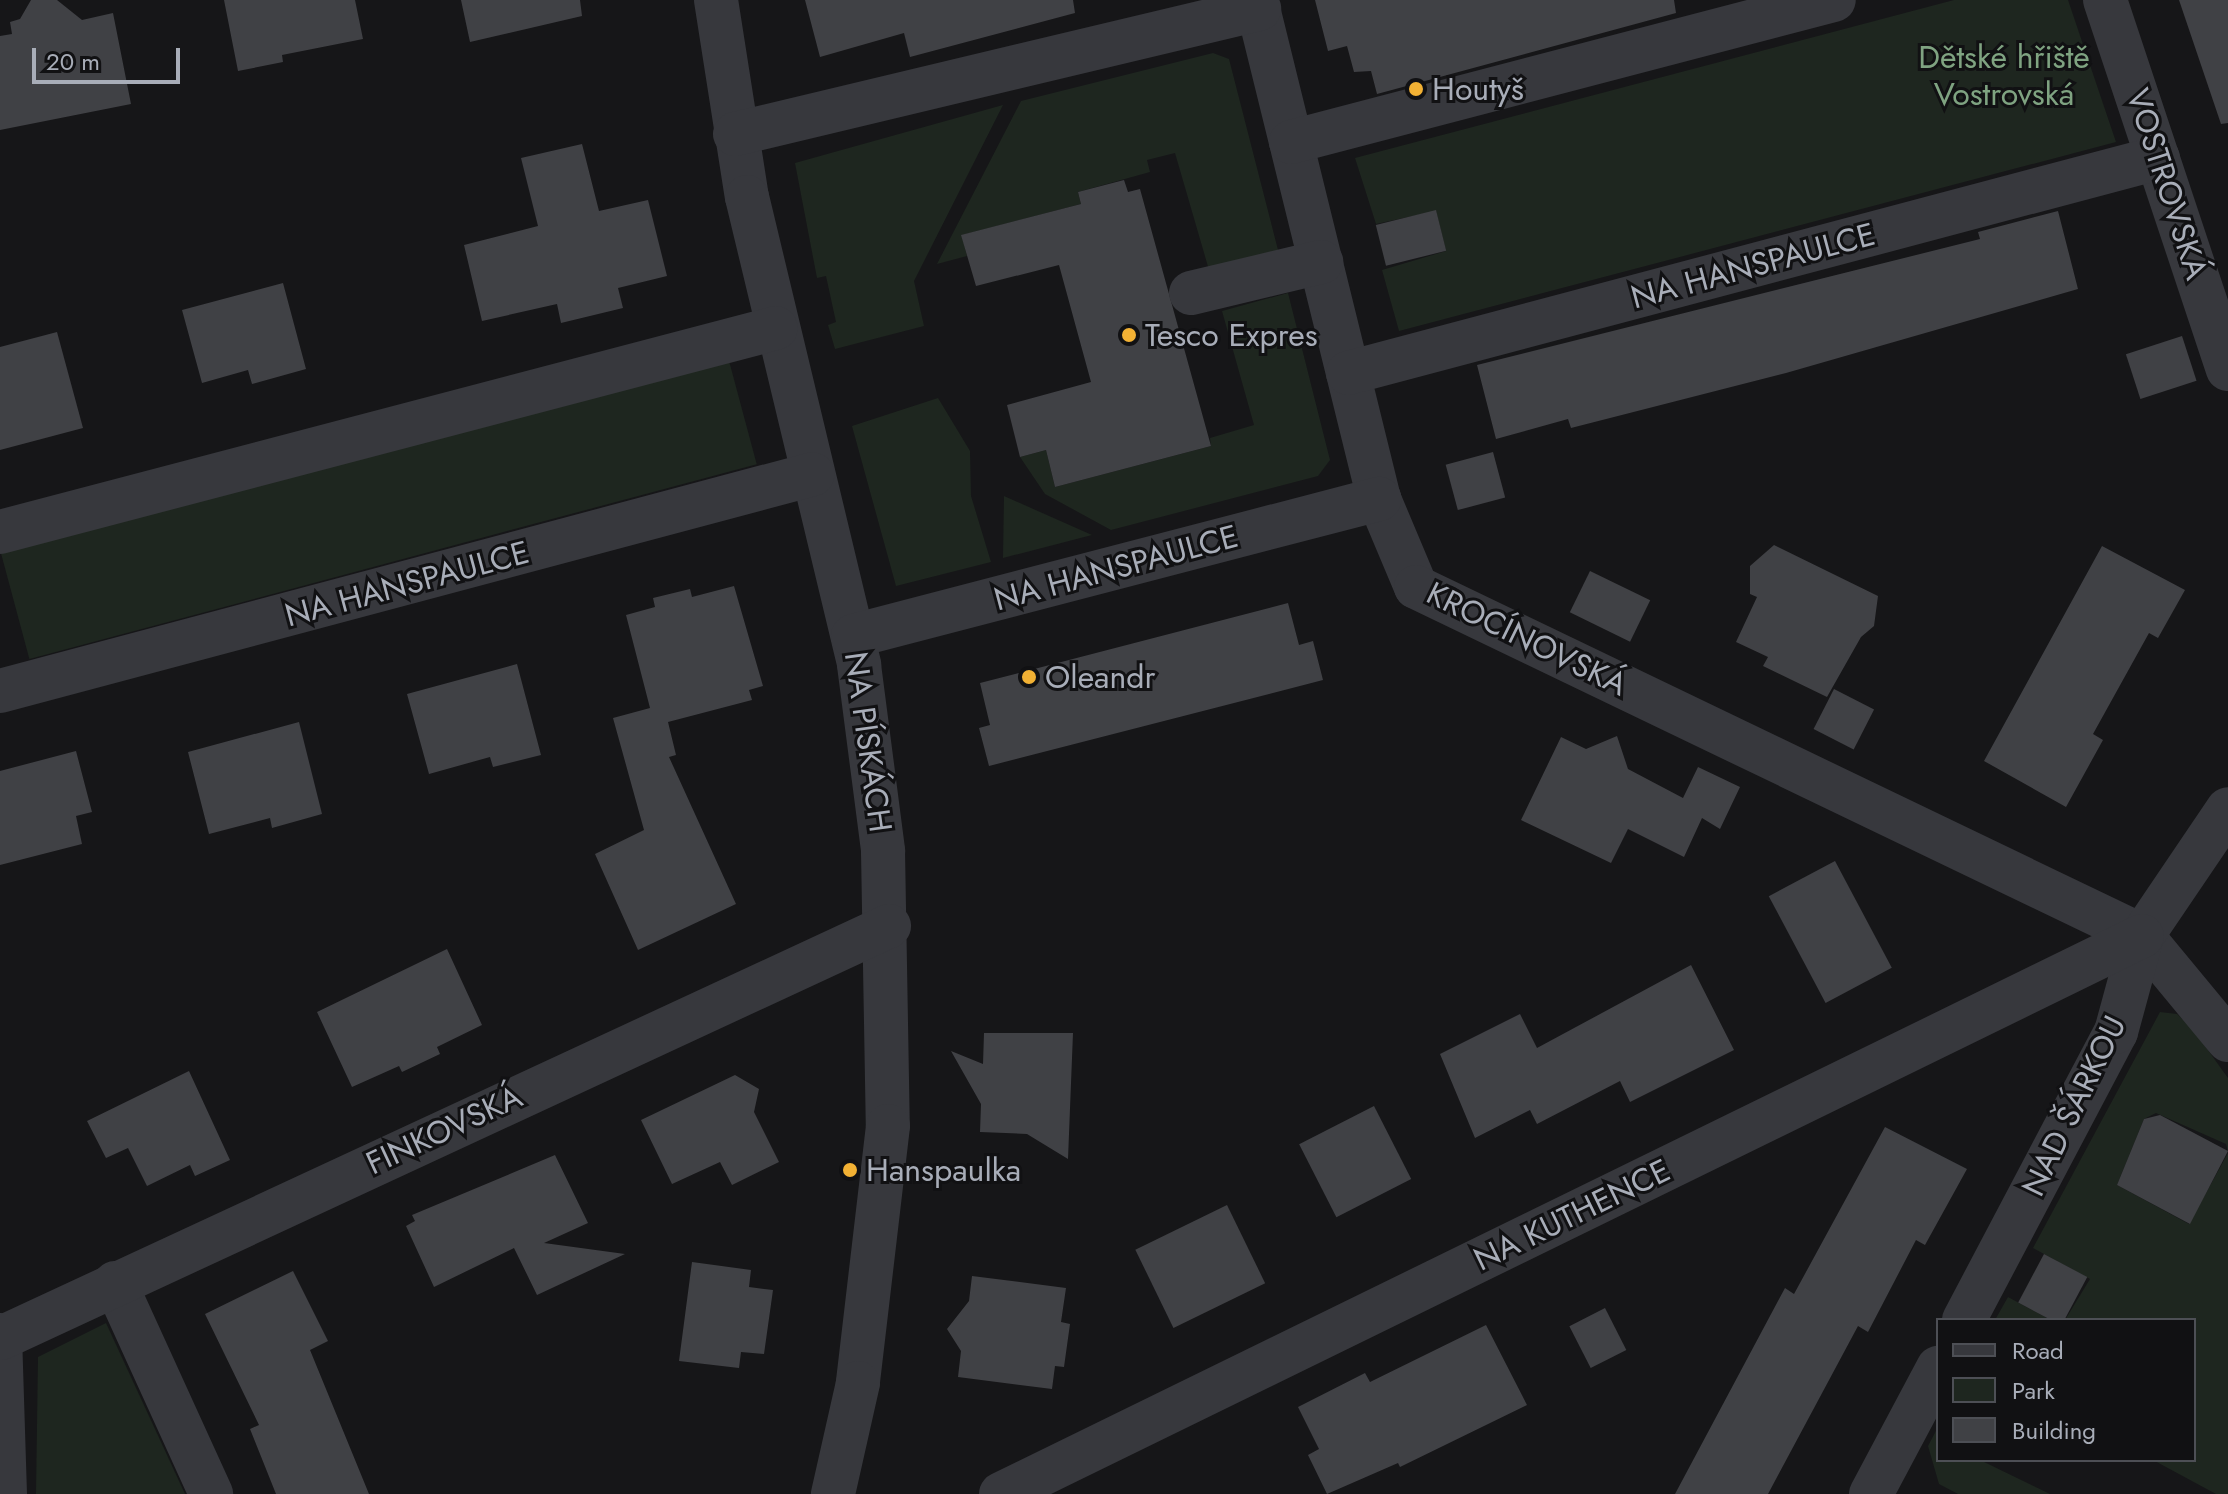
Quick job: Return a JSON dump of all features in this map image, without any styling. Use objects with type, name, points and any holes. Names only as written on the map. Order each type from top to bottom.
[{"type":"street","name":"NA PÍSKÁCH","points":[[716,0],[735,134],[776,328],[853,636],[873,757],[889,926],[888,1126],[858,1383],[833,1494]]},
{"type":"street","points":[[1291,142],[1834,0]]},
{"type":"street","name":"VOSTROVSKÁ","points":[[2105,0],[2228,369]]},
{"type":"street","points":[[735,134],[1258,4]]},
{"type":"street","name":"KROCÍNOVSKÁ","points":[[1258,4],[1379,499],[1416,587],[2142,936]]},
{"type":"street","name":"NA HANSPAULCE","points":[[1348,373],[2158,158]]},
{"type":"street","points":[[1191,293],[1321,262]]},
{"type":"street","points":[[0,532],[776,328]]},
{"type":"street","name":"NA HANSPAULCE","points":[[0,691],[813,474]]},
{"type":"street","name":"NA HANSPAULCE","points":[[853,636],[1379,499]]},
{"type":"street","name":"NAD ŠÁRKOU","points":[[1965,1318],[2116,1032],[2142,936],[2228,809]]},
{"type":"street","name":"FINKOVSKÁ","points":[[0,1337],[889,926]]},
{"type":"street","points":[[2142,936],[2228,1040]]},
{"type":"street","name":"NA KUTHENCE","points":[[1001,1494],[2142,936]]},
{"type":"street","points":[[115,1283],[211,1494]]},
{"type":"street","points":[[0,1337],[5,1494]]},
{"type":"street","points":[[1883,1490],[1936,1372]]},
{"type":"green space","name":"Dětské hřiště Vostrovská","points":[[1954,0],[2068,0],[2116,142],[1399,331],[1382,270],[1446,251],[1436,211],[1376,224],[1355,158]]},
{"type":"green space","points":[[1213,53],[1229,59],[1278,250],[1209,270],[1175,153],[1147,160],[1150,172],[1078,192],[1081,204],[962,235],[967,256],[937,264],[1021,101]]},
{"type":"green space","points":[[1003,105],[914,281],[924,326],[835,349],[828,325],[836,322],[826,276],[817,278],[795,163]]},
{"type":"green space","points":[[1288,293],[1330,460],[1318,476],[1111,530],[1045,494],[1020,457],[1046,450],[1055,487],[1211,446],[1210,438],[1254,425],[1222,311]]},
{"type":"green space","points":[[728,357],[757,464],[29,659],[1,552]]},
{"type":"green space","points":[[938,398],[970,451],[971,496],[991,562],[896,586],[852,426]]},
{"type":"green space","points":[[1004,496],[1092,535],[1003,558]]},
{"type":"green space","points":[[2160,1012],[2177,1014],[2192,1028],[2228,1078],[2228,1152],[2226,1144],[2156,1113],[2144,1119],[2117,1185],[2189,1224],[2228,1153],[2228,1494],[2216,1494],[2157,1462],[2196,1462],[2196,1318],[2066,1318],[2090,1279],[2033,1248]]},
{"type":"green space","points":[[2008,1297],[2047,1318],[1996,1318]]},
{"type":"green space","points":[[106,1323],[185,1494],[36,1494],[38,1357]]},
{"type":"green space","points":[[1936,1431],[1936,1462],[1984,1462],[2050,1494],[1958,1494],[1939,1484],[1928,1446]]},
{"type":"building","points":[[31,0],[57,0],[82,20],[113,13],[131,104],[0,130],[0,36],[12,34],[10,22],[20,19]]},
{"type":"building","points":[[224,0],[355,0],[363,39],[282,55],[283,62],[238,71]]},
{"type":"building","points":[[461,0],[580,0],[582,16],[470,42]]},
{"type":"building","points":[[805,0],[1073,0],[1075,13],[910,57],[904,33],[820,57]]},
{"type":"building","points":[[1315,0],[1674,0],[1676,13],[1377,94],[1371,71],[1354,72],[1347,46],[1328,51]]},
{"type":"building","points":[[2179,0],[2228,0],[2228,123],[2221,124]]},
{"type":"building","points":[[582,144],[599,211],[648,200],[667,276],[618,288],[623,308],[561,323],[557,304],[482,321],[464,245],[538,226],[521,158]]},
{"type":"building","name":"Tesco Expres","points":[[1124,180],[1128,192],[1140,189],[1211,446],[1055,487],[1046,450],[1020,457],[1007,405],[1091,382],[1059,265],[976,286],[961,235],[1081,204],[1078,192]]},
{"type":"building","points":[[1436,210],[1446,251],[1386,266],[1376,225]]},
{"type":"building","points":[[2058,211],[2078,289],[1786,373],[1571,428],[1568,419],[1496,439],[1477,365],[1980,239],[1978,232]]},
{"type":"building","points":[[283,283],[306,369],[252,384],[248,370],[202,383],[182,310]]},
{"type":"building","points":[[57,332],[83,428],[0,450],[0,347]]},
{"type":"building","points":[[2182,336],[2197,381],[2140,399],[2126,354]]},
{"type":"building","points":[[1493,452],[1505,497],[1458,510],[1446,465]]},
{"type":"building","points":[[1774,545],[1878,596],[1874,626],[1861,637],[1827,697],[1763,666],[1768,657],[1736,642],[1757,597],[1750,594],[1750,566]]},
{"type":"building","points":[[2102,546],[2185,590],[2158,638],[2149,633],[2093,734],[2103,740],[2066,807],[1984,761]]},
{"type":"building","points":[[1590,571],[1650,600],[1630,642],[1570,612]]},
{"type":"building","points":[[734,586],[763,686],[749,690],[752,700],[668,722],[676,755],[669,757],[736,904],[638,950],[595,854],[644,830],[613,718],[650,708],[626,615],[655,607],[653,598],[690,589],[692,597]]},
{"type":"building","points":[[1288,603],[1299,645],[1313,641],[1323,680],[989,766],[979,728],[990,725],[980,683]]},
{"type":"building","points":[[517,664],[541,755],[493,767],[490,757],[429,774],[407,694]]},
{"type":"building","points":[[1834,689],[1874,709],[1854,750],[1814,729]]},
{"type":"building","points":[[299,722],[322,814],[272,828],[270,818],[209,834],[188,752]]},
{"type":"building","points":[[1617,736],[1628,769],[1683,798],[1698,767],[1740,787],[1720,829],[1702,818],[1684,857],[1628,829],[1611,863],[1521,820],[1561,737],[1586,749]]},
{"type":"building","points":[[76,751],[92,812],[76,816],[82,844],[0,865],[0,771]]},
{"type":"building","points":[[1835,861],[1892,968],[1826,1003],[1769,896]]},
{"type":"building","points":[[447,949],[482,1025],[437,1047],[440,1054],[402,1072],[399,1066],[352,1087],[317,1012]]},
{"type":"building","points":[[1691,965],[1734,1050],[1630,1102],[1620,1081],[1537,1124],[1530,1110],[1475,1138],[1440,1054],[1520,1014],[1537,1048]]},
{"type":"building","points":[[984,1033],[1073,1033],[1068,1159],[1027,1134],[980,1132],[981,1104],[951,1051],[983,1064]]},
{"type":"building","points":[[189,1071],[230,1160],[195,1176],[190,1165],[147,1186],[128,1148],[106,1158],[87,1121]]},
{"type":"building","points":[[735,1075],[759,1089],[754,1112],[779,1162],[732,1185],[720,1162],[672,1184],[641,1120]]},
{"type":"building","points":[[1374,1106],[1411,1179],[1336,1217],[1299,1144]]},
{"type":"building","points":[[2160,1115],[2228,1151],[2190,1224],[2117,1185],[2144,1119]]},
{"type":"building","points":[[1885,1127],[1967,1169],[1925,1245],[1916,1240],[1868,1332],[1858,1326],[1768,1494],[1675,1494],[1785,1288],[1794,1294]]},
{"type":"building","points":[[555,1155],[588,1223],[544,1243],[625,1254],[537,1295],[514,1248],[434,1287],[406,1226],[415,1221],[412,1215]]},
{"type":"building","points":[[1227,1205],[1265,1283],[1173,1328],[1135,1250]]},
{"type":"building","points":[[2044,1254],[2087,1277],[2065,1318],[2047,1318],[2018,1303]]},
{"type":"building","points":[[692,1262],[751,1270],[749,1287],[773,1290],[764,1354],[741,1352],[739,1368],[679,1361]]},
{"type":"building","points":[[293,1271],[328,1341],[310,1350],[369,1494],[276,1494],[250,1429],[259,1425],[205,1314]]},
{"type":"building","points":[[972,1276],[1066,1288],[1061,1322],[1070,1324],[1064,1367],[1055,1366],[1052,1389],[958,1377],[961,1351],[947,1329],[969,1301]]},
{"type":"building","points":[[1605,1308],[1626,1350],[1591,1368],[1569,1326]]},
{"type":"building","points":[[1486,1325],[1527,1405],[1400,1467],[1398,1463],[1327,1494],[1308,1455],[1319,1449],[1298,1407],[1365,1373],[1370,1382]]},
{"type":"place","name":"Houtyš","points":[[1416,89]]},
{"type":"place","name":"Tesco Expres","points":[[1129,335]]},
{"type":"place","name":"Oleandr","points":[[1029,677]]},
{"type":"place","name":"Hanspaulka","points":[[850,1170]]}]
